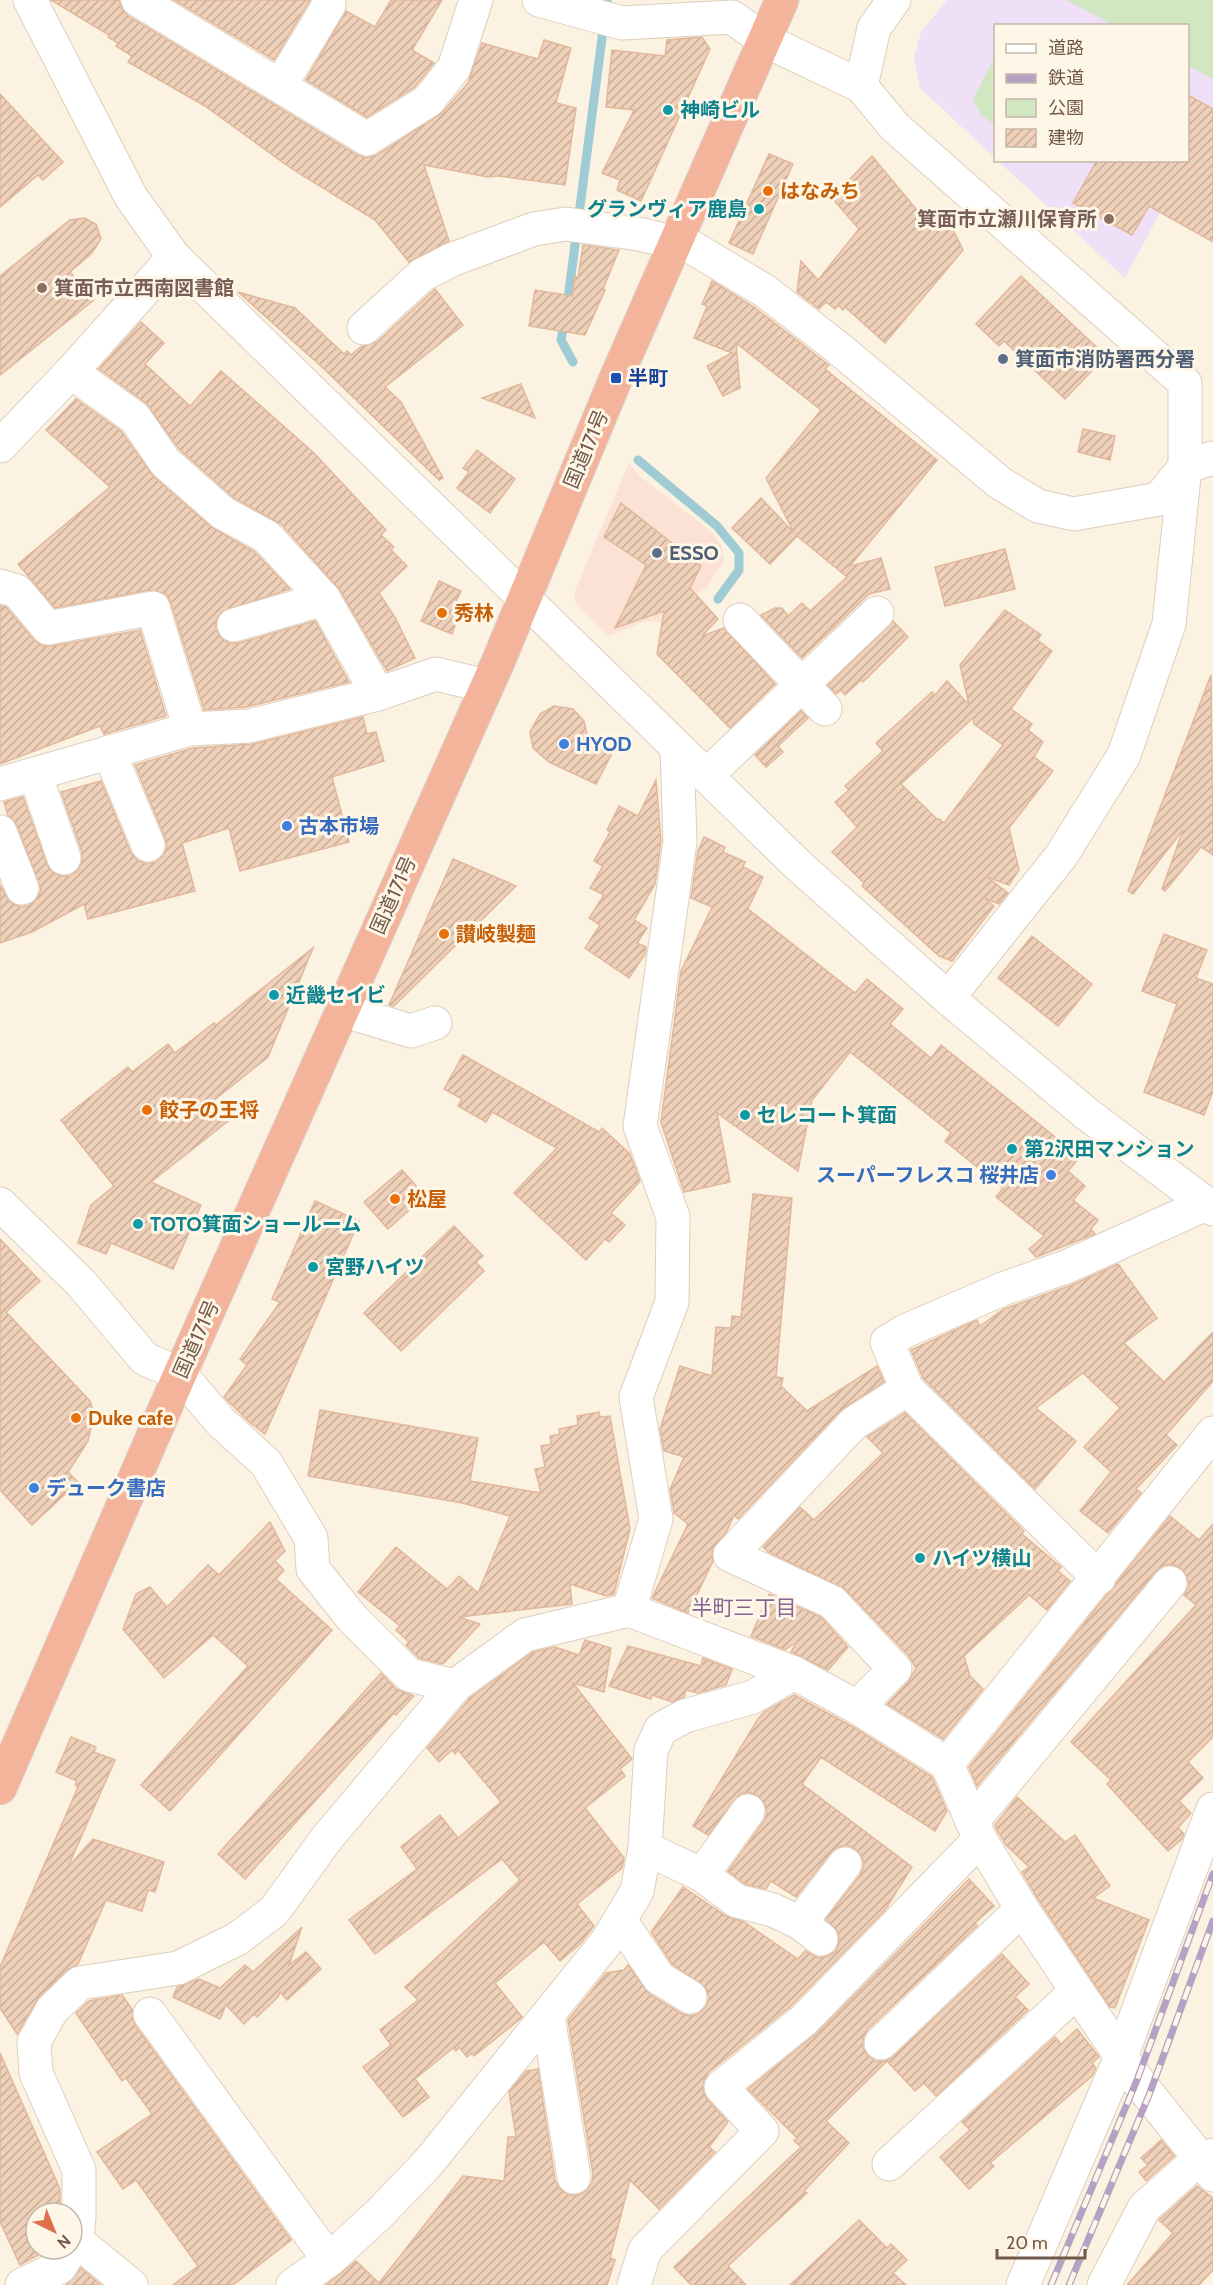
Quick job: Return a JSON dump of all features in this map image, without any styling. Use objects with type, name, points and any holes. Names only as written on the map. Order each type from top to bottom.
[{"type":"highway","name":"国道171号","points":[[0,1788],[180,1374],[524,600],[616,378],[782,0]]},
{"type":"street","points":[[30,0],[131,196],[174,257],[799,866],[948,998],[1087,1114],[1210,1207]]},
{"type":"street","points":[[138,0],[172,9],[280,86],[367,140],[428,101],[454,68],[476,0]]},
{"type":"street","points":[[539,0],[604,18],[732,16],[764,40],[861,86],[895,127],[1185,384],[1199,462],[1169,624],[1124,754],[1061,856],[948,998]]},
{"type":"street","points":[[861,86],[874,28],[894,0]]},
{"type":"street","points":[[280,86],[329,5]]},
{"type":"street","points":[[364,328],[422,275],[441,265],[534,229],[575,225],[639,234],[677,241],[765,291],[837,347],[1000,483],[1038,506],[1074,514],[1158,499],[1199,462]]},
{"type":"street","points":[[0,446],[71,372],[174,257]]},
{"type":"street","points":[[71,372],[135,418],[165,462],[223,513],[267,537],[324,599],[378,694]]},
{"type":"street","points":[[0,586],[17,591],[48,628],[153,608],[190,729]]},
{"type":"street","points":[[234,625],[324,599]]},
{"type":"street","points":[[706,776],[877,613]]},
{"type":"street","points":[[740,620],[825,709]]},
{"type":"street","points":[[0,784],[190,729],[249,726],[378,694],[436,674],[486,686]]},
{"type":"street","points":[[629,1610],[656,1519],[636,1397],[672,1302],[673,1217],[640,1126],[680,842],[677,748]]},
{"type":"street","points":[[109,752],[148,845]]},
{"type":"street","points":[[35,774],[64,858]]},
{"type":"street","points":[[0,832],[22,888]]},
{"type":"street","points":[[342,1010],[411,1031],[435,1023]]},
{"type":"street","points":[[0,1204],[81,1283],[145,1359],[180,1374],[221,1422],[266,1463],[311,1538],[313,1569],[352,1618],[409,1674],[455,1686]]},
{"type":"street","points":[[1099,1578],[907,1389],[887,1342],[905,1331],[1005,1288],[1066,1267],[1210,1207]]},
{"type":"street","points":[[857,1707],[895,1669],[832,1602],[730,1555],[854,1423],[907,1389]]},
{"type":"street","points":[[947,1764],[1099,1578],[1213,1433]]},
{"type":"street","points":[[634,2285],[645,2250],[762,2130],[721,2087],[804,2020],[976,1830],[1170,1583]]},
{"type":"street","points":[[77,2201],[79,2170],[36,2073],[34,2042],[52,2010],[80,1983],[178,1968],[237,1939],[274,1911],[327,1838],[455,1686],[525,1635],[629,1610],[794,1673],[857,1707],[947,1764],[976,1830],[1022,1909],[1076,1992],[1121,2057],[1208,2163],[1144,2208],[1104,2285]]},
{"type":"street","points":[[296,2284],[328,2260],[380,2213],[428,2163],[608,1940],[637,1892],[645,1848],[651,1750],[661,1729],[685,1716],[753,1697],[794,1673]]},
{"type":"street","points":[[1023,2285],[1121,2057],[1213,1809]]},
{"type":"street","points":[[702,1875],[748,1811]]},
{"type":"street","points":[[645,1848],[702,1875],[737,1900],[773,1910],[810,1931],[845,1864]]},
{"type":"street","points":[[881,2043],[1022,1909]]},
{"type":"street","points":[[620,1920],[659,1978],[690,1997]]},
{"type":"street","points":[[889,2164],[1076,1992]]},
{"type":"street","points":[[150,2014],[328,2260]]},
{"type":"street","points":[[548,2016],[574,2177]]},
{"type":"street","points":[[84,2253],[131,2285]]},
{"type":"street","points":[[22,2285],[60,2266],[63,2261]]},
{"type":"shaded area","points":[[947,0],[1213,0],[1213,114],[1189,159],[1189,24],[994,24],[994,157],[920,88],[914,58],[921,32]]},
{"type":"shaded area","points":[[999,162],[1187,162],[1125,278]]},
{"type":"shaded area","name":"ESSO","points":[[629,463],[641,477],[711,531],[721,545],[724,561],[706,588],[674,607],[660,622],[645,621],[609,636],[576,603],[574,593]]},
{"type":"green space","points":[[1066,0],[1213,0],[1213,79],[1189,67],[1189,24],[1111,24]]},
{"type":"green space","points":[[994,59],[994,124],[981,115],[973,99]]},
{"type":"building","points":[[51,0],[119,0],[128,16],[357,155],[366,158],[377,155],[442,113],[468,83],[482,43],[538,59],[544,40],[571,48],[556,103],[576,108],[565,185],[498,176],[488,177],[424,165],[449,241],[409,262],[375,220],[292,169],[205,106],[128,62],[132,56],[116,46],[118,43],[108,37],[109,35]]},
{"type":"building","points":[[174,0],[310,0],[274,60]]},
{"type":"building","points":[[391,0],[442,0],[412,50],[434,63],[415,87],[367,117],[306,80],[346,11],[375,27]]},
{"type":"building","name":"神崎ビル","points":[[702,37],[710,49],[641,201],[617,190],[620,180],[602,173],[634,110],[606,107],[612,50],[665,56],[667,40]]},
{"type":"building","points":[[0,94],[63,162],[43,180],[38,175],[0,207]]},
{"type":"building","points":[[1189,96],[1213,109],[1213,242],[1149,206],[1132,235],[1073,203],[1096,162],[1189,162]]},
{"type":"building","name":"グランヴィア鹿島","points":[[769,154],[793,164],[753,254],[729,243]]},
{"type":"building","points":[[872,156],[921,215],[925,211],[940,227],[947,218],[963,250],[885,343],[845,307],[843,310],[838,305],[835,309],[826,302],[819,309],[797,292],[801,261],[818,280],[859,229],[832,198]]},
{"type":"building","name":"箕面市立西南図書館","points":[[84,218],[96,224],[101,239],[92,253],[70,272],[94,300],[0,375],[0,276],[70,220]]},
{"type":"building","points":[[583,245],[619,250],[603,289],[605,290],[585,335],[529,326],[535,290],[572,296],[575,276],[578,278]]},
{"type":"building","points":[[1021,276],[1106,356],[1065,399],[1004,341],[999,346],[976,324]]},
{"type":"building","points":[[712,281],[754,307],[829,365],[825,369],[937,460],[850,566],[881,558],[890,589],[869,594],[802,658],[761,615],[775,608],[782,608],[788,616],[802,603],[810,611],[847,577],[797,536],[770,564],[732,528],[761,498],[794,533],[766,478],[821,410],[736,343],[740,388],[723,396],[707,366],[732,353],[694,338],[707,306],[702,304]]},
{"type":"building","points":[[435,289],[463,325],[385,387],[401,402],[443,478],[439,480],[323,368],[238,292],[295,308],[344,354],[347,351],[351,355],[362,346],[377,342]]},
{"type":"building","points":[[141,322],[164,343],[145,364],[190,406],[221,371],[314,453],[386,530],[381,535],[394,547],[391,550],[407,566],[379,593],[396,619],[415,658],[387,671],[340,590],[281,524],[234,498],[179,449],[146,403],[99,369]]},
{"type":"building","points":[[521,384],[535,418],[482,398]]},
{"type":"building","points":[[76,399],[121,431],[153,476],[211,527],[255,552],[290,589],[221,612],[216,621],[216,630],[221,638],[229,643],[239,643],[315,621],[349,682],[246,707],[204,710],[171,603],[166,594],[149,590],[55,608],[18,564],[110,487],[46,430]]},
{"type":"building","points":[[1083,429],[1115,436],[1110,460],[1078,452]]},
{"type":"building","points":[[477,450],[515,479],[490,513],[457,488],[469,472],[463,468]]},
{"type":"building","points":[[621,503],[701,566],[690,588],[718,619],[702,636],[724,628],[775,684],[730,728],[657,654],[664,611],[615,628],[646,565],[604,537]]},
{"type":"building","points":[[1005,549],[1015,589],[945,606],[935,567]]},
{"type":"building","name":"秀林","points":[[439,581],[461,591],[456,601],[463,604],[452,634],[421,621]]},
{"type":"building","points":[[0,606],[6,607],[34,640],[42,646],[140,630],[166,716],[104,734],[100,726],[0,764]]},
{"type":"building","points":[[1005,610],[1041,635],[1037,640],[1052,651],[1011,709],[1032,724],[1028,730],[1043,742],[1034,757],[1053,771],[1009,828],[1019,870],[1009,885],[987,877],[1008,893],[999,904],[985,898],[994,906],[952,961],[939,956],[862,886],[864,883],[832,852],[857,827],[835,802],[849,790],[845,786],[883,751],[876,743],[932,692],[935,695],[947,681],[969,705],[960,665]],"holes":[[[973,718],[974,724],[1003,745],[944,823],[938,820],[901,784]]]},
{"type":"building","points":[[893,621],[908,637],[863,682],[861,680],[845,695],[841,690],[836,694],[828,685]]},
{"type":"building","points":[[1211,675],[1213,855],[1201,847],[1165,891],[1162,889],[1183,830],[1133,894],[1128,891]]},
{"type":"building","name":"HYOD","points":[[554,706],[573,709],[584,721],[588,739],[612,753],[596,784],[549,762],[533,748],[530,732],[540,714]]},
{"type":"building","points":[[801,711],[808,718],[778,746],[783,752],[766,767],[755,755]]},
{"type":"building","points":[[363,717],[367,734],[376,732],[384,761],[332,777],[349,842],[240,871],[229,828],[182,843],[195,891],[88,919],[84,904],[32,932],[0,943],[0,885],[10,902],[20,907],[28,906],[36,900],[41,890],[17,825],[8,816],[4,802],[23,797],[47,865],[52,872],[61,876],[70,876],[78,870],[82,861],[82,852],[61,792],[101,781],[131,853],[137,860],[146,864],[155,862],[163,856],[167,847],[135,765],[193,748],[253,744]]},
{"type":"building","points":[[656,780],[661,841],[655,884],[634,920],[647,928],[637,943],[646,947],[645,954],[629,978],[585,948],[600,925],[589,918],[604,895],[590,888],[603,866],[594,861],[610,832],[607,830],[619,806],[638,816]]},
{"type":"building","points":[[704,837],[725,847],[723,852],[745,862],[743,867],[763,877],[748,909],[855,993],[867,979],[903,1009],[890,1024],[931,1058],[941,1045],[1080,1157],[1068,1171],[1085,1186],[1073,1200],[1098,1220],[1091,1229],[1095,1234],[1036,1257],[1029,1249],[1044,1236],[996,1197],[1003,1188],[945,1141],[951,1133],[850,1052],[812,1100],[798,1171],[717,1113],[730,1182],[684,1192],[661,1122],[681,971],[712,907],[691,898],[698,851]]},
{"type":"building","name":"讃岐製麺","points":[[453,859],[516,886],[394,1006],[389,1005]]},
{"type":"building","points":[[1164,934],[1207,950],[1196,978],[1213,984],[1213,1091],[1204,1115],[1144,1092],[1177,1004],[1142,991]]},
{"type":"building","points":[[1032,936],[1092,984],[1058,1026],[998,978]]},
{"type":"building","points":[[313,948],[268,1057],[213,1101],[228,1121],[151,1182],[201,1205],[173,1269],[111,1243],[106,1254],[78,1243],[91,1205],[114,1186],[61,1120],[128,1067],[132,1072],[168,1044],[175,1053],[214,1023],[216,1025]]},
{"type":"building","points":[[463,1055],[599,1132],[602,1128],[630,1154],[640,1181],[611,1213],[625,1225],[609,1242],[605,1239],[586,1260],[514,1193],[557,1148],[492,1112],[486,1122],[458,1106],[462,1099],[444,1089]]},
{"type":"building","name":"松屋","points":[[402,1170],[425,1196],[388,1229],[364,1202]]},
{"type":"building","points":[[753,1194],[792,1198],[776,1377],[783,1378],[781,1386],[807,1411],[877,1366],[884,1382],[841,1410],[738,1519],[734,1515],[727,1531],[712,1549],[713,1561],[688,1613],[652,1598],[688,1524],[674,1513],[670,1489],[684,1457],[664,1451],[660,1429],[680,1366],[712,1376],[716,1327],[731,1328],[732,1316],[741,1317]]},
{"type":"building","points":[[315,1201],[359,1221],[265,1434],[224,1397],[247,1365],[240,1359],[280,1302],[272,1299]]},
{"type":"building","points":[[454,1226],[483,1256],[476,1262],[484,1271],[401,1351],[364,1313]]},
{"type":"building","points":[[0,1239],[40,1281],[6,1312],[90,1401],[94,1414],[88,1441],[68,1472],[78,1482],[32,1525],[0,1490]]},
{"type":"building","points":[[1118,1264],[1157,1318],[1124,1343],[1164,1382],[1213,1332],[1213,1381],[1166,1435],[1177,1445],[1136,1489],[1141,1493],[1108,1533],[1080,1511],[1111,1472],[1084,1447],[1120,1408],[1083,1373],[1036,1408],[1076,1441],[1035,1489],[923,1378],[911,1350],[977,1320],[980,1326],[1004,1309],[1072,1285]]},
{"type":"building","points":[[320,1410],[478,1438],[470,1481],[541,1493],[535,1469],[545,1467],[541,1446],[551,1444],[550,1436],[560,1434],[559,1429],[578,1425],[577,1416],[599,1412],[600,1417],[610,1416],[630,1529],[614,1594],[606,1596],[570,1584],[572,1604],[459,1617],[480,1624],[443,1664],[419,1658],[406,1645],[409,1642],[396,1630],[400,1626],[358,1592],[396,1547],[447,1589],[459,1576],[478,1593],[510,1516],[462,1503],[308,1476]]},
{"type":"building","points":[[905,1413],[1024,1531],[1022,1534],[1061,1567],[1058,1571],[1070,1581],[1047,1610],[1029,1595],[964,1656],[970,1676],[983,1689],[943,1739],[887,1704],[908,1682],[916,1668],[909,1656],[845,1589],[768,1552],[763,1547],[800,1507],[814,1520],[883,1453],[867,1437]]},
{"type":"building","points":[[1170,1516],[1199,1540],[1213,1524],[1213,1737],[1188,1762],[1203,1778],[1179,1801],[1191,1813],[1178,1828],[1184,1834],[1182,1839],[1168,1851],[1107,1784],[1111,1780],[1071,1742],[1196,1605],[1184,1595],[1189,1586],[1187,1576],[1182,1569],[1174,1565],[1164,1565],[1156,1571],[977,1786],[969,1767]]},
{"type":"building","points":[[270,1522],[285,1551],[275,1561],[284,1570],[276,1579],[332,1630],[170,1811],[141,1785],[248,1666],[213,1635],[164,1678],[123,1629],[136,1594],[150,1587],[167,1607],[208,1565],[219,1575]]},
{"type":"building","points":[[769,1594],[821,1617],[848,1647],[828,1670],[791,1652],[797,1642],[785,1650],[751,1636]]},
{"type":"building","points":[[585,1640],[611,1648],[604,1692],[573,1683],[632,1759],[620,1769],[625,1776],[585,1808],[624,1858],[622,1868],[577,1904],[594,1926],[580,1944],[560,1961],[544,1942],[495,1983],[522,2017],[474,2056],[472,2053],[467,2057],[459,2047],[456,2051],[453,2048],[415,2079],[429,2097],[403,2117],[363,2067],[391,2045],[380,2030],[418,2000],[405,1987],[520,1880],[502,1859],[375,1954],[349,1920],[417,1869],[401,1847],[440,1815],[458,1838],[501,1802],[458,1750],[455,1754],[452,1750],[439,1762],[427,1748],[470,1698],[533,1652],[555,1647],[579,1655]]},
{"type":"building","points":[[628,1646],[701,1666],[703,1658],[732,1669],[726,1685],[698,1693],[686,1690],[684,1697],[672,1702],[652,1695],[651,1699],[609,1686]]},
{"type":"building","points":[[381,1673],[396,1689],[414,1696],[396,1715],[394,1713],[245,1879],[218,1854]]},
{"type":"building","points":[[794,1695],[855,1728],[932,1777],[947,1811],[935,1831],[821,1757],[802,1784],[912,1867],[885,1910],[791,2006],[709,2072],[704,2080],[703,2090],[707,2099],[728,2122],[709,2147],[715,2152],[659,2209],[630,2180],[610,2258],[615,2260],[607,2285],[326,2285],[356,2261],[379,2283],[463,2176],[504,2181],[508,2137],[516,2137],[509,2092],[526,2071],[538,2069],[555,2180],[559,2188],[568,2195],[578,2195],[586,2191],[592,2183],[593,2174],[568,2020],[606,1973],[624,1970],[628,1965],[649,1994],[680,2013],[690,2016],[698,2014],[706,2007],[709,1998],[706,1988],[672,1964],[651,1932],[683,1887],[726,1916],[744,1922],[798,1959],[805,1951],[819,1958],[836,1951],[839,1942],[838,1932],[826,1919],[860,1875],[864,1866],[857,1850],[847,1845],[831,1852],[796,1897],[771,1881],[766,1889],[745,1884],[728,1871],[764,1821],[767,1813],[765,1804],[758,1796],[749,1792],[740,1794],[708,1835],[693,1826],[758,1719],[764,1712]]},
{"type":"building","points":[[71,1737],[96,1747],[94,1752],[115,1760],[68,1867],[93,1839],[164,1862],[155,1892],[148,1890],[142,1911],[106,1900],[78,1964],[67,1970],[39,1997],[17,2034],[0,2008],[0,1967],[78,1787],[75,1785],[77,1781],[56,1772]]},
{"type":"building","points":[[1017,1797],[1065,1842],[1075,1835],[1110,1886],[1093,1898],[1149,1920],[1115,2008],[1110,2007],[1038,1899],[1022,1872],[1029,1867],[1006,1845],[997,1830],[995,1825]]},
{"type":"building","points":[[969,1879],[994,1906],[975,1923],[977,1926],[868,2029],[863,2038],[863,2048],[875,2061],[885,2061],[893,2057],[1002,1954],[1029,1984],[1015,1997],[1028,2010],[936,2096],[924,2083],[915,2091],[887,2061],[826,2121],[849,2143],[804,2191],[807,2193],[728,2266],[746,2285],[691,2285],[674,2267],[801,2147],[794,2141],[797,2138],[748,2089],[817,2033]]},
{"type":"building","points":[[302,1927],[289,1965],[306,1952],[321,1969],[287,2000],[280,1992],[278,1997],[257,2017],[254,2014],[244,2024],[226,2005],[220,2019],[173,1997],[177,1987],[199,1979],[220,1988],[245,1965],[253,1972]]},
{"type":"building","points":[[122,1995],[132,2009],[135,2025],[291,2240],[233,2285],[173,2285],[198,2266],[136,2180],[123,2189],[97,2152],[152,2114],[126,2078],[122,2081],[76,2013],[89,2001]]},
{"type":"building","points":[[1077,2029],[1099,2057],[1092,2063],[1096,2068],[1092,2076],[990,2163],[994,2166],[969,2189],[940,2157],[970,2130],[962,2122],[1055,2037],[1061,2044]]},
{"type":"building","points":[[0,2053],[60,2189],[60,2201],[24,2201],[24,2261],[27,2261],[20,2265],[0,2222]]},
{"type":"building","points":[[1161,2140],[1174,2156],[1146,2181],[1139,2172],[1148,2165],[1141,2158]]},
{"type":"building","points":[[1197,2186],[1213,2198],[1213,2270],[1199,2285],[1127,2285],[1173,2233],[1159,2220]]},
{"type":"building","points":[[859,2220],[887,2248],[891,2244],[907,2260],[893,2273],[906,2285],[790,2285]]},
{"type":"building","points":[[81,2268],[101,2285],[66,2285]]},
{"type":"waterway","points":[[567,306],[607,0]]},
{"type":"waterway","points":[[565,320],[561,340],[573,362]]},
{"type":"waterway","points":[[638,460],[717,526],[739,553],[739,570],[718,599]]},
{"type":"railway","points":[[1051,2285],[1137,2080],[1213,1874]]},
{"type":"railway","points":[[1069,2285],[1149,2095],[1213,1921]]},
{"type":"place","name":"神崎ビル","points":[[668,110]]},
{"type":"place","name":"はなみち","points":[[768,191]]},
{"type":"place","name":"グランヴィア鹿島","points":[[759,209]]},
{"type":"place","name":"箕面市立瀬川保育所","points":[[1109,219]]},
{"type":"place","name":"箕面市立西南図書館","points":[[42,288]]},
{"type":"place","name":"箕面市消防署西分署","points":[[1003,359]]},
{"type":"place","name":"半町","points":[[616,378]]},
{"type":"place","name":"ESSO","points":[[657,553]]},
{"type":"place","name":"秀林","points":[[442,613]]},
{"type":"place","name":"HYOD","points":[[564,744]]},
{"type":"place","name":"古本市場","points":[[287,826]]},
{"type":"place","name":"讃岐製麺","points":[[444,934]]},
{"type":"place","name":"近畿セイビ","points":[[274,995]]},
{"type":"place","name":"餃子の王将","points":[[147,1110]]},
{"type":"place","name":"セレコート箕面","points":[[745,1115]]},
{"type":"place","name":"第2沢田マンション","points":[[1012,1149]]},
{"type":"place","name":"スーパーフレスコ 桜井店","points":[[1051,1175]]},
{"type":"place","name":"松屋","points":[[395,1199]]},
{"type":"place","name":"TOTO箕面ショールーム","points":[[138,1224]]},
{"type":"place","name":"宮野ハイツ","points":[[313,1267]]},
{"type":"place","name":"Duke cafe","points":[[76,1418]]},
{"type":"place","name":"デューク書店","points":[[34,1488]]},
{"type":"place","name":"ハイツ横山","points":[[920,1558]]},
{"type":"district","name":"半町三丁目","points":[[744,1608]]}]
